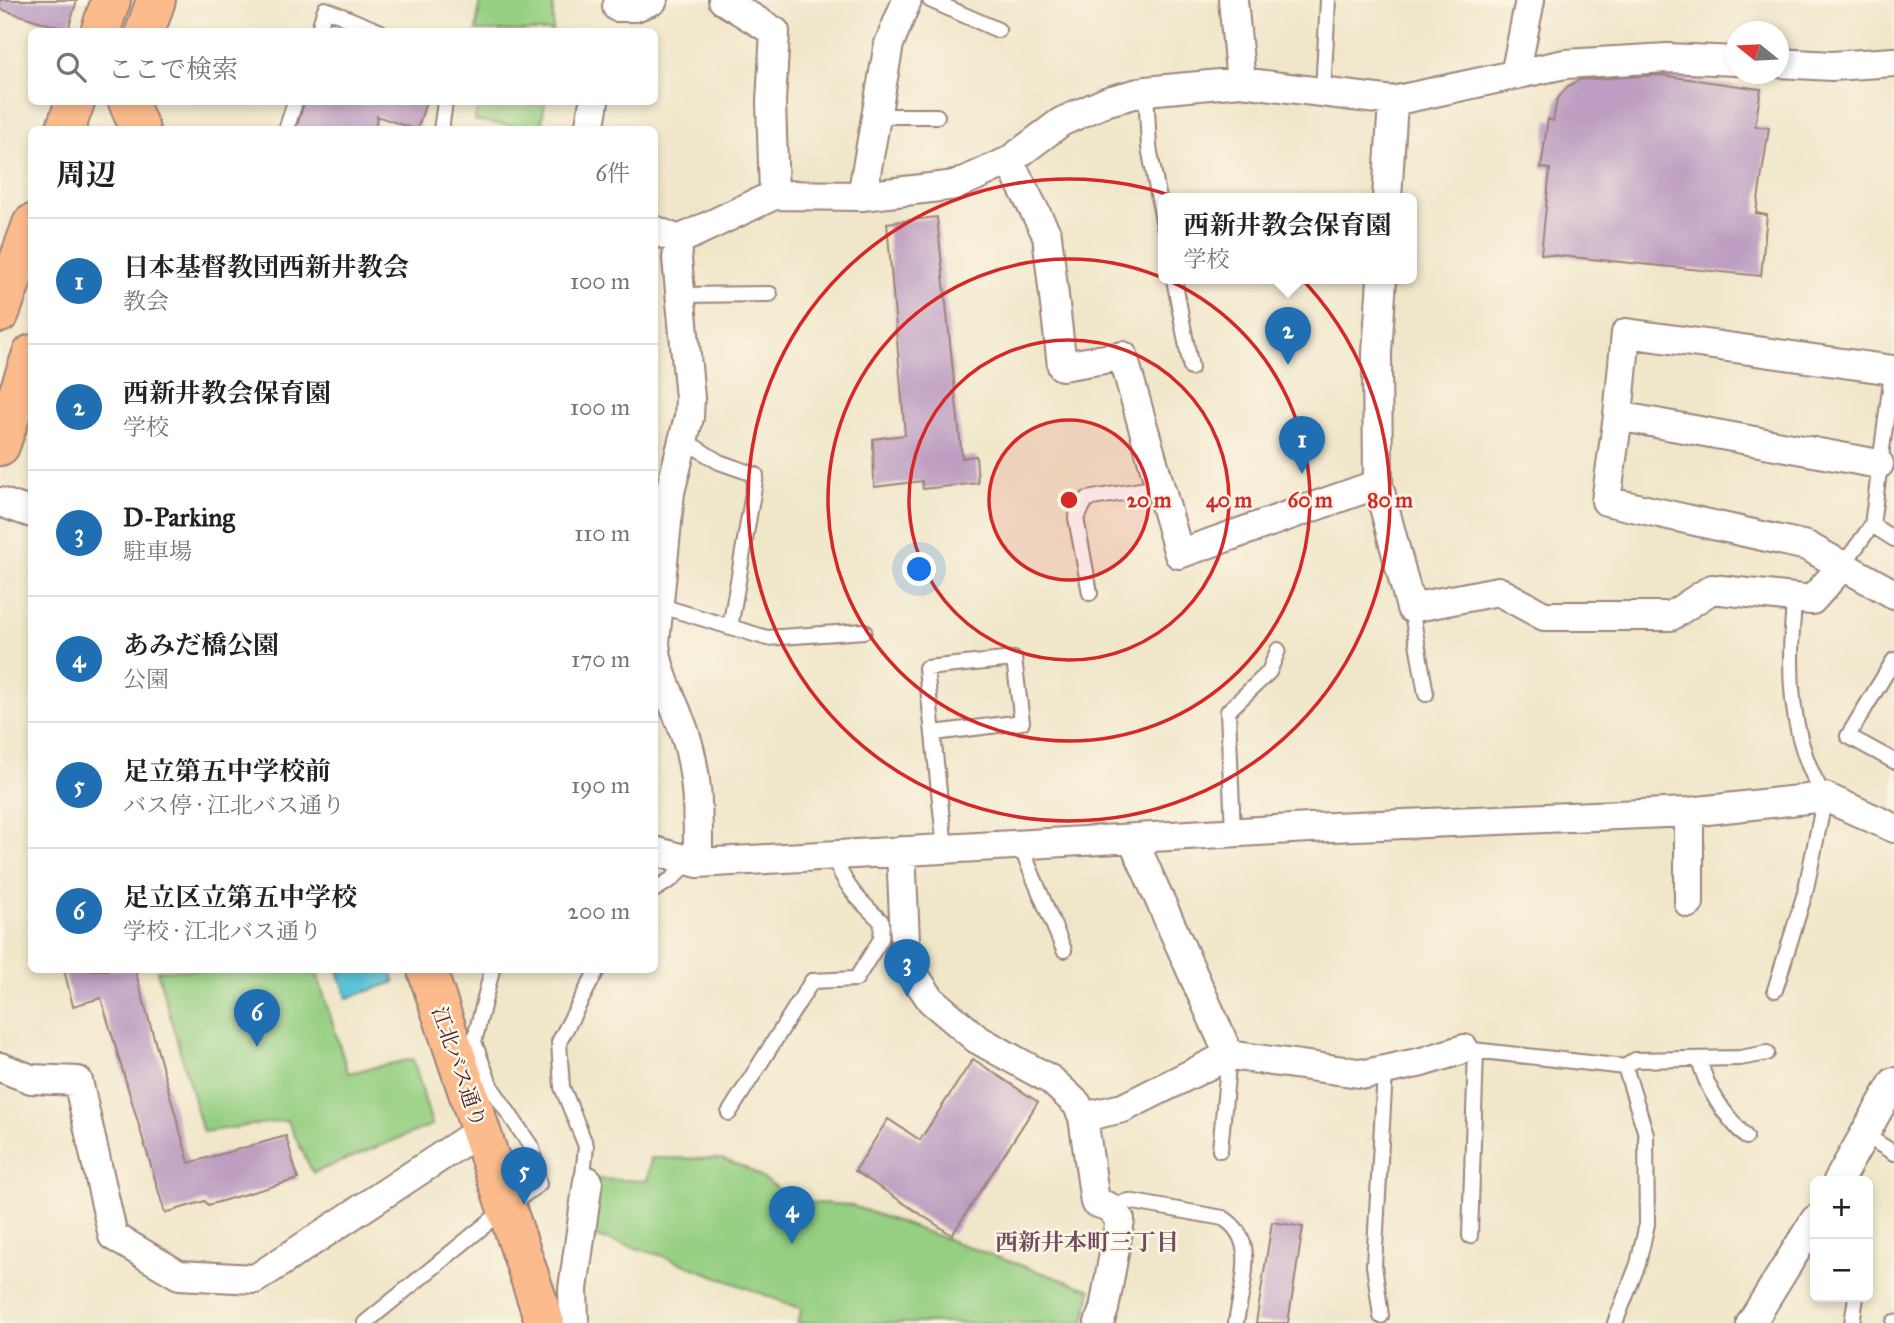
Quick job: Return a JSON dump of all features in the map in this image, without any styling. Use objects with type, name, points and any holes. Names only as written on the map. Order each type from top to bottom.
[{"type":"main road","points":[[146,28],[156,0]]},
{"type":"main road","points":[[66,126],[74,105]]},
{"type":"main road","points":[[112,126],[120,105]]},
{"type":"main road","points":[[129,105],[138,126]]},
{"type":"main road","points":[[0,313],[28,235]]},
{"type":"main road","points":[[0,446],[28,366]]},
{"type":"main road","name":"江北バス通り","points":[[428,973],[545,1323]]},
{"type":"street","points":[[614,13],[653,0]]},
{"type":"street","points":[[723,0],[775,32],[771,102],[774,195]]},
{"type":"street","points":[[862,196],[889,44],[907,0]]},
{"type":"street","points":[[1233,0],[1241,82]]},
{"type":"street","points":[[1515,75],[1530,0]]},
{"type":"street","points":[[658,624],[661,607],[662,508],[670,492],[684,440],[691,398],[680,295],[667,235],[774,195],[862,196],[956,185],[1009,161],[1061,122],[1108,101],[1146,91],[1241,82],[1393,101],[1564,64],[1667,58],[1726,61]]},
{"type":"street","points":[[1789,64],[1832,66],[1894,62]]},
{"type":"street","points":[[1387,193],[1393,101]]},
{"type":"street","points":[[590,126],[593,105]]},
{"type":"street","points":[[1009,161],[1047,235],[1062,366],[1124,356],[1178,554],[1378,484]]},
{"type":"street","points":[[1382,284],[1377,353],[1378,484],[1411,608],[1498,591],[1544,616],[1671,616],[1712,589],[1812,600],[1844,564]]},
{"type":"street","points":[[1893,367],[1626,333],[1606,501],[1807,546],[1844,564],[1894,594]]},
{"type":"street","points":[[1618,416],[1879,464]]},
{"type":"street","points":[[0,502],[28,512]]},
{"type":"street","points":[[658,669],[686,736],[696,781],[694,862]]},
{"type":"street","points":[[658,852],[694,862],[835,856],[901,850],[1689,812],[1825,797],[1894,828]]},
{"type":"street","points":[[1689,812],[1689,903]]},
{"type":"street","points":[[1133,840],[1230,1055]]},
{"type":"street","points":[[901,850],[894,929],[906,963],[931,1000],[988,1046],[1035,1070],[1067,1091],[1083,1117],[1095,1202],[1109,1207],[1120,1220],[1104,1309],[1099,1323]]},
{"type":"street","points":[[1083,1117],[1123,1108],[1230,1055],[1366,1074],[1385,1072],[1470,1050]]},
{"type":"street","points":[[0,1067],[31,1079],[78,1081],[113,1236],[180,1275],[255,1279],[481,1130]]},
{"type":"street","points":[[1841,1176],[1894,1082]]},
{"type":"street","points":[[574,1323],[573,1289],[588,1181]]},
{"type":"street","points":[[1751,1323],[1810,1228]]},
{"type":"lane","points":[[930,0],[998,30]]},
{"type":"lane","points":[[1323,91],[1328,0]]},
{"type":"lane","points":[[319,28],[325,9],[371,28]]},
{"type":"lane","points":[[1146,91],[1149,147],[1158,194]]},
{"type":"lane","points":[[287,126],[294,105]]},
{"type":"lane","points":[[441,126],[444,105]]},
{"type":"lane","points":[[876,116],[937,116]]},
{"type":"lane","points":[[1175,284],[1191,369]]},
{"type":"lane","points":[[680,295],[770,294]]},
{"type":"lane","points":[[1844,564],[1872,525],[1879,464],[1890,417],[1893,367]]},
{"type":"lane","points":[[684,440],[719,462],[756,475],[730,628]]},
{"type":"lane","points":[[1090,593],[1076,518],[1087,499],[1158,486]]},
{"type":"lane","points":[[1872,525],[1894,539]]},
{"type":"lane","points":[[1774,990],[1805,892],[1825,797],[1803,756],[1796,723],[1791,659],[1794,597]]},
{"type":"lane","points":[[661,607],[767,638],[864,631]]},
{"type":"lane","points":[[1411,608],[1426,694]]},
{"type":"lane","points":[[1233,833],[1228,711],[1269,671],[1278,650]]},
{"type":"lane","points":[[934,733],[1022,722],[1014,659],[926,668],[945,848]]},
{"type":"lane","points":[[1894,660],[1848,736],[1894,761]]},
{"type":"lane","points":[[1020,845],[1064,950]]},
{"type":"lane","points":[[729,1113],[812,981],[856,979],[881,939],[894,929],[882,922],[856,898],[839,873],[835,856]]},
{"type":"lane","points":[[658,888],[694,862]]},
{"type":"lane","points":[[365,1323],[539,1184],[532,1148],[491,1087],[474,1042],[491,973]]},
{"type":"lane","points":[[588,1181],[583,1175],[586,1146],[562,1087],[559,1042],[595,973]]},
{"type":"lane","points":[[1469,1236],[1470,1050],[1625,1067],[1635,1060],[1699,1059],[1767,1053]]},
{"type":"lane","points":[[1220,1150],[1230,1055]]},
{"type":"lane","points":[[1699,1059],[1704,1081],[1717,1102],[1746,1137]]},
{"type":"lane","points":[[1615,1323],[1638,1264],[1647,1224],[1646,1134],[1625,1067]]},
{"type":"lane","points":[[1381,1316],[1374,1265],[1385,1072]]},
{"type":"lane","points":[[1866,1135],[1894,1153]]},
{"type":"lane","points":[[1109,1207],[1128,1201],[1223,1218],[1235,1225],[1243,1237],[1246,1251],[1236,1323]]},
{"type":"lane","points":[[1852,1323],[1855,1302]]},
{"type":"green space","points":[[475,0],[553,0],[553,28],[476,28],[480,2]]},
{"type":"green space","points":[[478,105],[545,105],[541,126],[475,121]]},
{"type":"green space","points":[[158,973],[317,973],[348,1073],[413,1059],[432,1125],[313,1173],[287,1120],[203,1132]]},
{"type":"green space","points":[[651,1158],[722,1159],[748,1169],[800,1202],[850,1205],[1091,1290],[1084,1323],[797,1323],[802,1309],[660,1255],[587,1234],[594,1179],[647,1181]]},
{"type":"water","points":[[339,973],[392,973],[395,982],[347,998]]},
{"type":"building","points":[[0,0],[77,0],[69,28],[0,9]]},
{"type":"building","points":[[1660,75],[1761,89],[1755,126],[1769,128],[1756,213],[1767,215],[1761,276],[1541,254],[1550,169],[1541,168],[1548,119],[1553,121],[1557,100],[1568,86],[1579,80]]},
{"type":"building","points":[[303,105],[425,105],[418,126],[406,126],[377,116],[376,126],[297,126]]},
{"type":"building","points":[[937,217],[962,458],[976,456],[978,483],[923,489],[922,481],[874,487],[873,439],[905,435],[887,223]]},
{"type":"building","points":[[65,973],[136,973],[189,1163],[286,1136],[298,1179],[208,1205],[205,1201],[165,1213],[101,998],[73,1006]]},
{"type":"building","points":[[973,1059],[1038,1102],[952,1235],[855,1171],[888,1119],[920,1140]]},
{"type":"building","points":[[1272,1222],[1303,1227],[1288,1323],[1256,1323]]},
{"type":"place","name":"西新井教会保育園","points":[[1288,365]]},
{"type":"place","name":"日本基督教団西新井教会","points":[[1302,474]]},
{"type":"place","name":"D-Parking","points":[[907,997]]},
{"type":"place","name":"足立区立第五中学校","points":[[257,1047]]},
{"type":"place","name":"足立第五中学校前","points":[[524,1205]]},
{"type":"place","name":"あみだ橋公園","points":[[792,1244]]},
{"type":"district","name":"西新井本町三丁目","points":[[1087,1242]]}]
